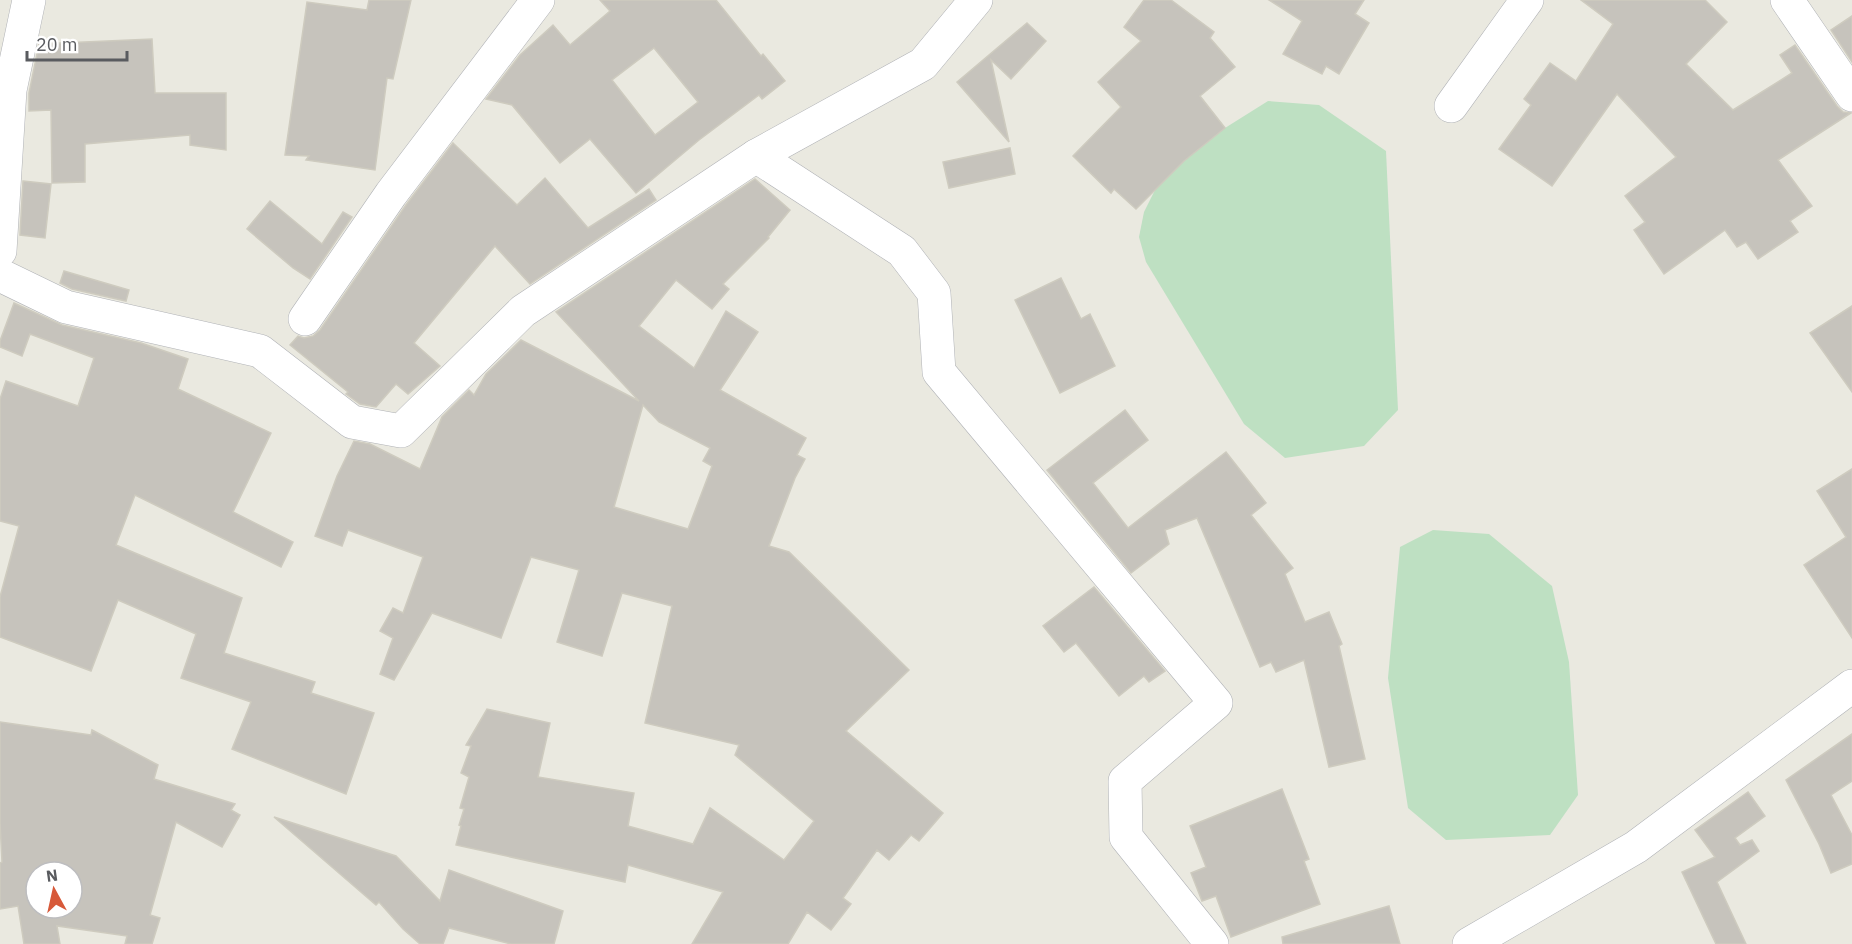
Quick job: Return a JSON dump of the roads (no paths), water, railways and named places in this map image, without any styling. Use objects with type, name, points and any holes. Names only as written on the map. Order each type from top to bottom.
[{"type":"street","points":[[0,251],[5,89],[29,0]]},
{"type":"street","points":[[305,319],[391,194],[538,0]]},
{"type":"street","points":[[0,275],[66,307],[260,351],[352,423],[401,431],[523,311],[756,156],[923,64],[976,0]]},
{"type":"street","points":[[1451,106],[1527,0]]},
{"type":"street","points":[[1787,0],[1852,95]]},
{"type":"street","points":[[756,156],[902,251],[934,293],[939,372],[1216,703],[1125,781],[1126,837],[1212,944]]},
{"type":"street","points":[[1469,944],[1636,847],[1852,686]]}]
